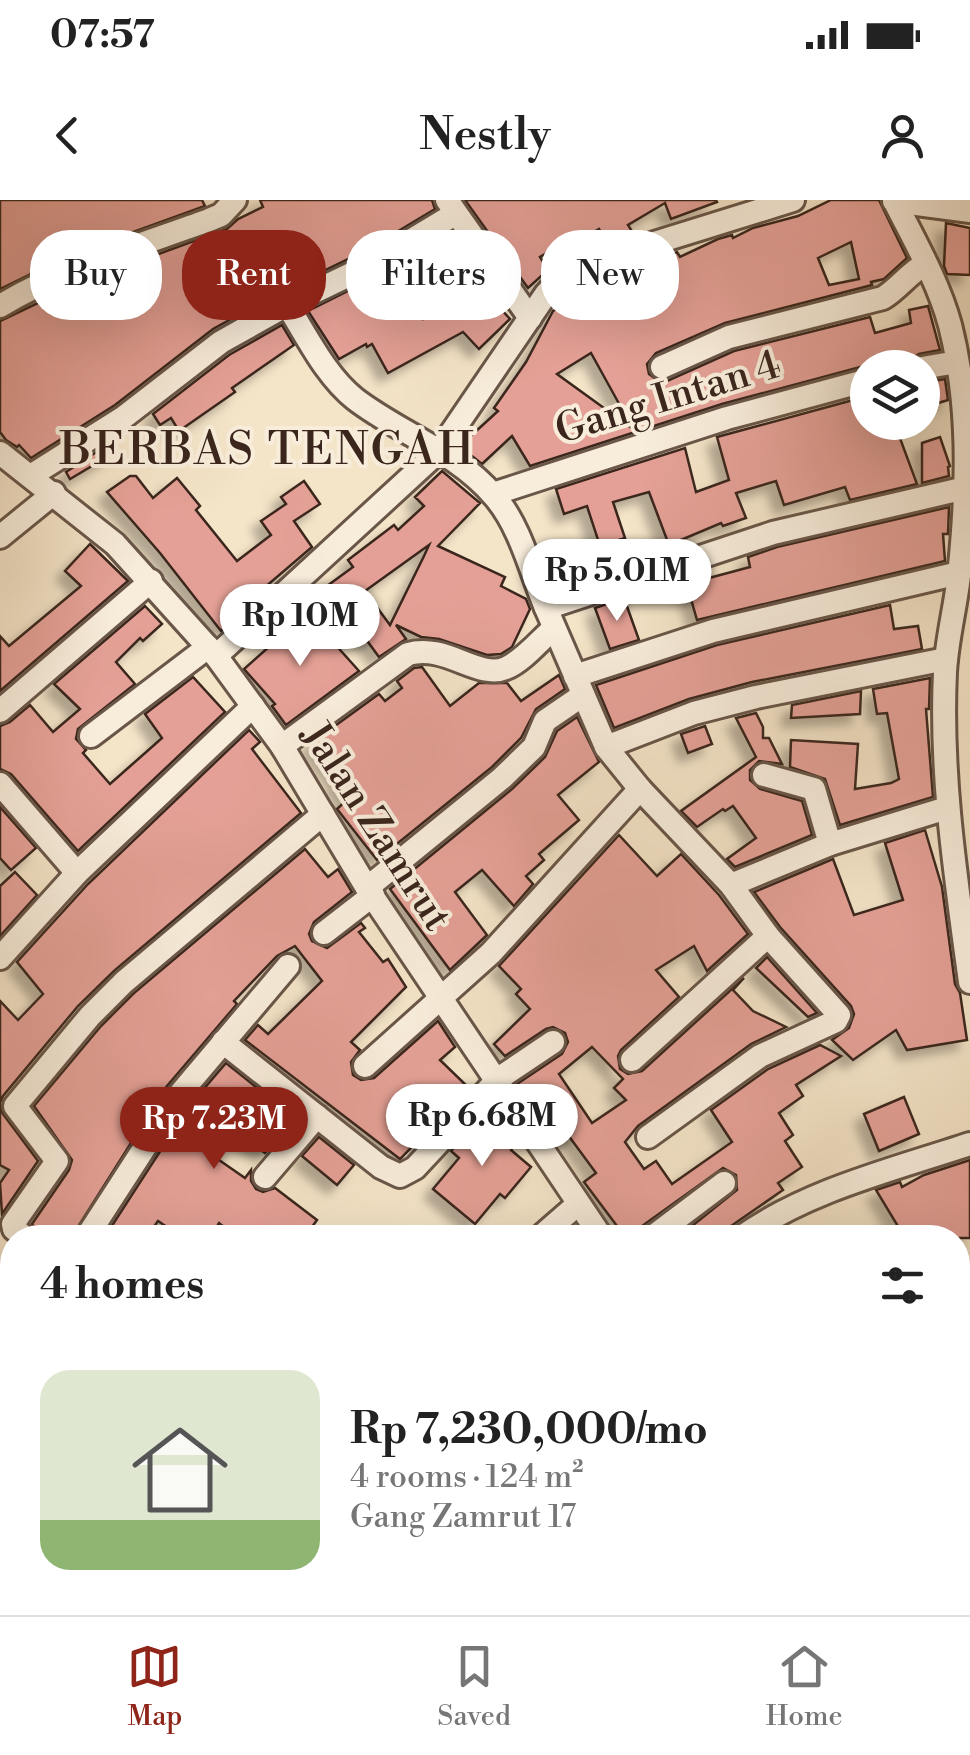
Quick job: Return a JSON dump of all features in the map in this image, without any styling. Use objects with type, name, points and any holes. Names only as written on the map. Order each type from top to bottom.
[{"type":"street","points":[[0,306],[81,266],[209,220],[235,200]]},
{"type":"street","points":[[91,736],[212,651],[439,450],[546,294],[574,270],[794,200]]},
{"type":"street","points":[[894,200],[970,211]]},
{"type":"street","points":[[894,200],[960,326],[957,362],[966,418],[969,487],[962,581],[946,659],[956,879],[970,982]]},
{"type":"street","points":[[326,286],[372,264],[451,207],[530,318]]},
{"type":"street","points":[[662,366],[729,337],[882,298],[894,292],[908,273],[925,264]]},
{"type":"street","points":[[32,475],[124,417],[221,342],[260,320]]},
{"type":"street","points":[[297,320],[318,355],[353,397],[439,450],[493,494],[514,528],[606,747],[731,885],[768,936],[837,1009],[838,1018],[760,1056],[648,1137]]},
{"type":"street","points":[[940,365],[957,362]]},
{"type":"street","name":"Gang Intan 4","points":[[493,494],[727,418],[850,385]]},
{"type":"street","name":"Jalan Zamrut","points":[[0,453],[115,544],[212,651],[282,746],[370,891],[593,1225]]},
{"type":"street","points":[[282,746],[408,654],[432,650],[482,669],[504,669],[550,618],[773,533],[969,487]]},
{"type":"street","points":[[0,537],[54,493]]},
{"type":"street","points":[[0,711],[150,581]]},
{"type":"street","points":[[324,933],[534,748],[545,721],[579,685],[714,631],[962,581]]},
{"type":"street","points":[[606,747],[756,696],[946,659]]},
{"type":"street","points":[[0,958],[78,873],[253,706]]},
{"type":"street","points":[[764,775],[814,790],[830,844]]},
{"type":"street","points":[[0,784],[78,873]]},
{"type":"street","points":[[365,1066],[509,935],[640,789]]},
{"type":"street","points":[[14,1225],[58,1162],[8,1114],[90,1016],[124,982],[323,814]]},
{"type":"street","points":[[731,885],[830,844],[955,819]]},
{"type":"street","points":[[632,1060],[768,936]]},
{"type":"street","points":[[94,1225],[178,1096],[288,966]]},
{"type":"street","points":[[223,1042],[381,1167],[400,1176],[415,1168],[498,1079],[553,1042]]},
{"type":"street","points":[[265,1176],[317,1116]]},
{"type":"street","points":[[759,1225],[819,1194],[970,1144]]},
{"type":"street","points":[[668,1225],[724,1184]]},
{"type":"street","points":[[554,1225],[578,1204]]},
{"type":"building","points":[[0,200],[202,200],[205,206],[139,230],[30,230],[30,274],[0,289]]},
{"type":"building","points":[[260,200],[432,200],[435,209],[400,230],[346,230],[346,260],[326,270],[326,230],[224,230],[263,207]]},
{"type":"building","points":[[465,200],[717,202],[671,219],[665,203],[628,225],[631,230],[541,230],[541,276],[528,288],[521,278],[521,230],[486,230]]},
{"type":"building","points":[[831,200],[879,200],[907,258],[872,285],[725,323],[656,353],[647,364],[649,374],[660,382],[734,351],[870,317],[875,333],[911,323],[909,310],[928,306],[940,350],[850,350],[850,370],[722,404],[530,466],[512,436],[482,464],[463,449],[462,444],[498,411],[494,408],[526,362],[548,320],[679,320],[679,255],[798,216]],"holes":[[[851,242],[859,279],[829,285],[818,258]],[[591,353],[633,429],[557,374]]]},
{"type":"building","points":[[946,223],[970,228],[970,275],[947,274]]},
{"type":"building","points":[[182,245],[182,320],[229,320],[115,405],[31,458],[19,445],[6,440],[0,432],[0,321],[30,307],[30,320],[162,320],[162,253]]},
{"type":"building","points":[[346,292],[346,320],[509,320],[479,349],[463,332],[388,373],[372,344],[339,359],[314,320],[326,320],[326,302]]},
{"type":"building","points":[[282,325],[294,345],[179,431],[171,418],[160,425],[153,414],[229,355]]},
{"type":"building","points":[[945,379],[948,400],[940,402],[940,380]]},
{"type":"building","points":[[850,401],[850,440],[901,440],[917,484],[850,500],[845,487],[784,505],[776,481],[736,493],[746,518],[723,526],[721,523],[669,545],[649,492],[613,502],[625,538],[600,546],[587,506],[564,514],[556,489],[685,448],[696,492],[729,480],[717,437]]},
{"type":"building","points":[[940,437],[950,466],[949,476],[922,483],[922,443]]},
{"type":"building","points":[[107,445],[112,454],[70,479],[66,472]]},
{"type":"building","points":[[442,471],[480,503],[438,546],[505,577],[501,586],[526,599],[530,609],[512,647],[501,654],[487,655],[421,637],[396,625],[406,639],[379,657],[327,586],[353,567],[348,560],[394,525],[398,530],[424,506],[415,497]],"holes":[[[429,545],[390,625],[365,591]]]},
{"type":"building","points":[[136,476],[153,498],[177,478],[200,506],[196,510],[237,561],[271,535],[261,521],[286,504],[281,497],[304,481],[320,504],[294,521],[312,547],[221,631],[107,492]]},
{"type":"building","points":[[949,507],[948,534],[943,534],[945,561],[697,620],[685,578],[706,571],[709,578],[750,567],[748,557],[777,547]]},
{"type":"building","points":[[90,544],[128,581],[0,691],[0,636],[9,646],[81,586],[65,571]]},
{"type":"building","points":[[595,551],[603,573],[558,588],[551,566]]},
{"type":"building","points":[[624,598],[639,640],[610,649],[595,608]]},
{"type":"building","points":[[890,605],[894,629],[918,626],[922,649],[752,682],[689,699],[614,728],[596,685],[717,645]]},
{"type":"building","points":[[145,606],[162,624],[143,641],[140,638],[116,662],[135,684],[78,729],[76,739],[86,750],[83,753],[110,784],[162,738],[145,714],[193,677],[225,712],[78,851],[11,774],[0,769],[0,726],[30,705],[53,732],[80,709],[54,684]]},
{"type":"building","points":[[307,613],[359,671],[286,725],[272,706],[275,704],[244,669]]},
{"type":"building","points":[[422,667],[450,706],[479,683],[507,683],[521,701],[559,675],[565,689],[536,709],[521,738],[492,767],[377,860],[337,809],[348,799],[310,744],[379,694],[385,701],[402,688],[397,681],[414,668]]},
{"type":"building","points":[[930,678],[926,709],[933,797],[840,825],[825,779],[790,767],[791,740],[858,744],[855,789],[891,783],[899,779],[887,713],[877,714],[873,689]]},
{"type":"building","points":[[861,691],[860,714],[791,718],[792,705]]},
{"type":"building","points":[[756,713],[763,738],[769,738],[782,764],[759,761],[750,770],[750,780],[760,789],[802,801],[812,835],[735,867],[727,859],[756,838],[733,806],[697,827],[681,811],[756,757],[736,718]]},
{"type":"building","points":[[577,717],[599,762],[558,795],[579,820],[539,854],[544,860],[526,876],[533,884],[514,906],[482,870],[455,892],[487,935],[450,970],[390,889],[512,789],[545,757],[557,731]]},
{"type":"building","points":[[705,726],[712,744],[688,753],[681,734]]},
{"type":"building","points":[[249,730],[260,742],[252,749],[301,813],[114,971],[78,1006],[0,1103],[0,1001],[18,1020],[43,994],[17,962],[88,884]]},
{"type":"building","points":[[0,807],[36,848],[11,870],[0,858]]},
{"type":"building","points":[[925,830],[942,887],[967,1040],[907,1050],[896,1030],[853,1060],[832,1040],[849,1028],[854,1014],[851,1006],[754,892],[833,859],[854,915],[903,900],[885,843]]},
{"type":"building","points":[[619,835],[657,876],[681,854],[748,934],[707,971],[694,946],[656,970],[679,997],[621,1050],[620,1069],[628,1074],[642,1071],[744,978],[733,990],[753,1011],[786,1027],[751,1044],[638,1126],[625,1142],[644,1169],[656,1161],[672,1184],[732,1142],[711,1110],[768,1069],[820,1045],[841,1056],[796,1085],[803,1096],[779,1113],[793,1135],[785,1141],[802,1167],[778,1183],[783,1190],[732,1225],[693,1225],[737,1190],[736,1175],[723,1168],[643,1225],[616,1225],[584,1182],[596,1173],[568,1135],[557,1143],[517,1084],[562,1054],[568,1042],[565,1033],[553,1027],[546,1029],[505,1056],[494,1044],[530,1009],[516,994],[521,989],[499,966]],"holes":[[[592,1047],[623,1079],[614,1088],[626,1100],[592,1123],[559,1074]]]},
{"type":"building","points":[[305,849],[328,877],[338,869],[352,892],[314,922],[309,934],[312,941],[327,948],[361,923],[365,928],[359,932],[383,962],[388,959],[406,987],[351,1042],[360,1050],[351,1062],[353,1075],[361,1080],[374,1078],[438,1021],[455,1047],[440,1060],[469,1088],[400,1159],[245,1040],[258,1025],[268,1034],[322,981],[295,946],[277,956],[234,1001],[237,1004],[167,1086],[79,1225],[33,1225],[72,1160],[34,1106],[134,993]]},
{"type":"building","points":[[15,872],[37,895],[0,936],[0,886]]},
{"type":"building","points":[[767,957],[817,1013],[808,1017],[756,968]]},
{"type":"building","points":[[226,1063],[295,1118],[265,1153],[229,1126],[209,1153],[245,1178],[251,1170],[256,1189],[263,1192],[275,1188],[317,1220],[313,1225],[164,1225],[158,1221],[155,1225],[112,1225],[190,1105]]},
{"type":"building","points":[[904,1097],[919,1134],[879,1151],[864,1114]]},
{"type":"building","points":[[0,1103],[3,1114],[38,1161],[2,1214],[0,1183],[9,1170],[0,1165]]},
{"type":"building","points":[[494,1105],[505,1120],[497,1129],[515,1145],[511,1150],[531,1167],[505,1198],[500,1194],[475,1224],[433,1189],[459,1158],[451,1151]]},
{"type":"building","points":[[319,1137],[354,1165],[337,1185],[302,1156]]},
{"type":"building","points":[[970,1160],[970,1225],[897,1225],[876,1190],[900,1182],[902,1187],[924,1175]]},
{"type":"district","name":"BERBAS TENGAH","points":[[268,450]]}]
